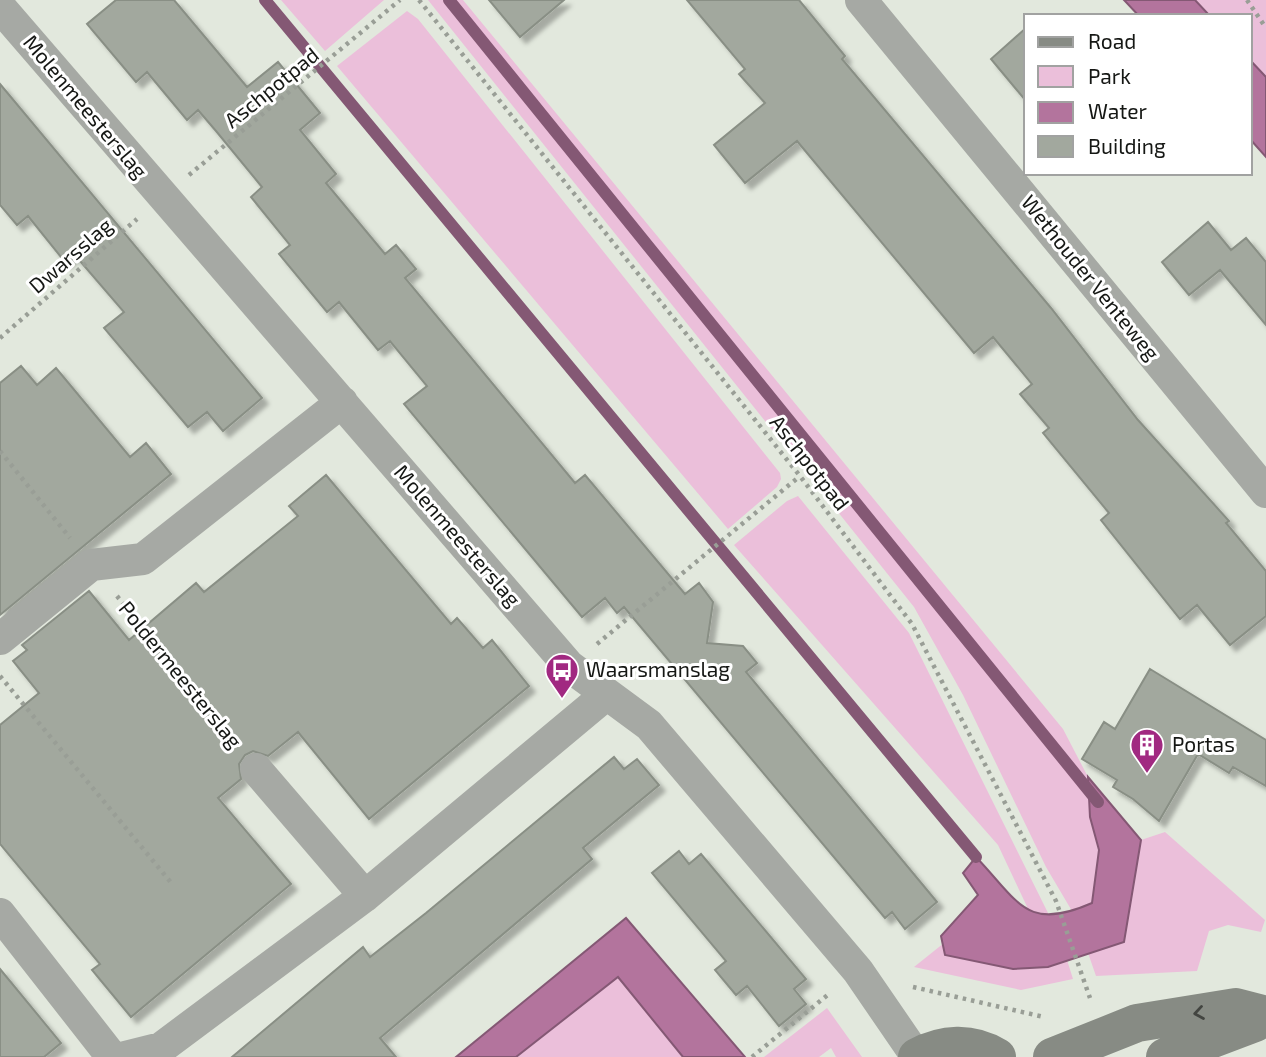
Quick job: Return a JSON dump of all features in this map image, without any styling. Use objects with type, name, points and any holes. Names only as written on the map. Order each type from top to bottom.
[{"type":"main road","points":[[1052,1057],[1137,1023],[1236,1007],[1266,1016]]},
{"type":"main road","points":[[1165,1057],[1266,1016]]},
{"type":"main road","points":[[917,1057],[955,1045],[982,1049],[997,1057]]},
{"type":"street","name":"Wethouder Venteweg","points":[[861,0],[1266,492]]},
{"type":"street","name":"Molenmeesterslag","points":[[0,7],[569,666],[649,726],[858,971],[917,1057]]},
{"type":"street","points":[[0,639],[91,565],[143,559],[342,402]]},
{"type":"street","points":[[125,1057],[161,1048],[365,897],[607,694]]},
{"type":"street","name":"Poldermeesterslag","points":[[256,769],[365,897]]},
{"type":"street","points":[[0,914],[112,1057]]},
{"type":"path","name":"Aschpotpad","points":[[162,197],[400,0]]},
{"type":"path","name":"Aschpotpad","points":[[419,0],[800,476],[912,624],[1056,901],[1090,998]]},
{"type":"path","points":[[1247,0],[1266,28]]},
{"type":"path","name":"Dwarsslag","points":[[0,338],[162,197]]},
{"type":"path","name":"Poldermeesterslag","points":[[0,451],[256,769]]},
{"type":"path","points":[[569,666],[800,476]]},
{"type":"path","points":[[0,676],[173,885]]},
{"type":"path","points":[[752,1057],[858,971]]},
{"type":"path","points":[[926,991],[1048,1018]]},
{"type":"green space","points":[[281,0],[384,0],[325,51]]},
{"type":"green space","points":[[428,0],[463,0],[1063,729],[1088,777],[1090,817],[1099,850],[1092,903],[1072,911],[1046,867],[963,695],[914,607]]},
{"type":"green space","points":[[1195,0],[1266,0],[1266,77],[1252,62],[1252,14],[1208,14]]},
{"type":"green space","points":[[407,11],[418,19],[780,473],[781,479],[777,487],[728,529],[337,66]]},
{"type":"green space","points":[[798,496],[909,633],[1049,915],[1030,913],[998,845],[734,545],[787,501]]},
{"type":"green space","points":[[1165,832],[1265,920],[1261,932],[1228,925],[1209,931],[1197,971],[1096,976],[1088,953],[1124,942],[1141,840]]},
{"type":"green space","points":[[944,943],[1048,967],[1067,960],[1073,979],[1021,990],[914,967]]},
{"type":"green space","points":[[618,977],[683,1057],[516,1057]]},
{"type":"green space","points":[[827,1008],[862,1057],[836,1057],[831,1048],[819,1057],[764,1057]]},
{"type":"water","points":[[1124,0],[1195,0],[1208,14],[1137,14]]},
{"type":"water","points":[[1252,62],[1266,77],[1266,157],[1252,141]]},
{"type":"water","points":[[1088,777],[1141,840],[1124,942],[1048,967],[1013,969],[945,955],[941,936],[978,895],[963,873],[976,857],[1025,908],[1052,914],[1092,903],[1099,850],[1090,817]]},
{"type":"water","points":[[626,918],[745,1057],[683,1057],[618,977],[516,1057],[456,1057]]},
{"type":"building","points":[[116,0],[174,0],[247,87],[278,62],[320,113],[300,130],[336,174],[326,183],[385,254],[396,245],[416,269],[405,278],[575,483],[585,475],[685,594],[699,583],[713,602],[707,643],[743,646],[757,663],[746,672],[937,902],[905,929],[892,912],[885,918],[624,607],[617,613],[605,598],[582,617],[404,404],[427,386],[390,341],[378,350],[339,302],[327,312],[279,254],[290,245],[251,197],[262,187],[216,131],[198,110],[187,120],[147,72],[136,82],[87,24]]},
{"type":"building","points":[[489,0],[564,0],[520,37]]},
{"type":"building","points":[[687,0],[799,0],[845,56],[842,59],[1051,308],[1138,420],[1229,521],[1226,523],[1266,571],[1266,616],[1230,645],[1197,605],[1180,619],[1101,520],[1109,513],[1043,433],[1049,428],[1020,394],[1032,384],[993,337],[974,353],[797,141],[745,183],[714,145],[765,103],[739,74],[745,69]]},
{"type":"building","points":[[1024,30],[1024,99],[991,59]]},
{"type":"building","points":[[0,84],[262,398],[223,431],[207,412],[188,427],[104,328],[124,312],[74,254],[65,262],[28,216],[17,225],[0,205]]},
{"type":"building","points":[[1208,222],[1231,250],[1246,238],[1266,262],[1266,325],[1220,270],[1189,295],[1162,262]]},
{"type":"building","points":[[21,366],[37,385],[56,368],[130,457],[146,443],[171,474],[0,615],[0,383]]},
{"type":"building","points":[[326,475],[451,624],[457,618],[483,648],[492,640],[529,686],[369,819],[298,732],[268,756],[253,751],[245,755],[239,764],[241,779],[218,798],[291,884],[131,1017],[92,970],[100,964],[0,844],[0,725],[39,693],[13,661],[27,650],[22,645],[89,591],[129,640],[196,583],[204,592],[298,516],[289,506]]},
{"type":"building","points":[[1150,669],[1266,740],[1266,786],[1233,767],[1229,773],[1198,754],[1159,821],[1133,799],[1113,787],[1117,780],[1082,759],[1104,722],[1115,729]]},
{"type":"building","points":[[614,757],[624,769],[637,759],[659,785],[583,848],[592,859],[380,1038],[396,1057],[232,1057],[363,947],[370,957]]},
{"type":"building","points":[[679,851],[689,864],[701,854],[806,979],[794,989],[806,1004],[779,1026],[747,986],[736,995],[715,970],[726,961],[652,873]]},
{"type":"building","points":[[0,969],[61,1043],[44,1057],[0,1057]]},
{"type":"waterway","points":[[265,0],[976,857]]},
{"type":"waterway","points":[[449,0],[1098,802]]},
{"type":"place","name":"Waarsmanslag","points":[[562,700]]},
{"type":"place","name":"Portas","points":[[1147,775]]}]
